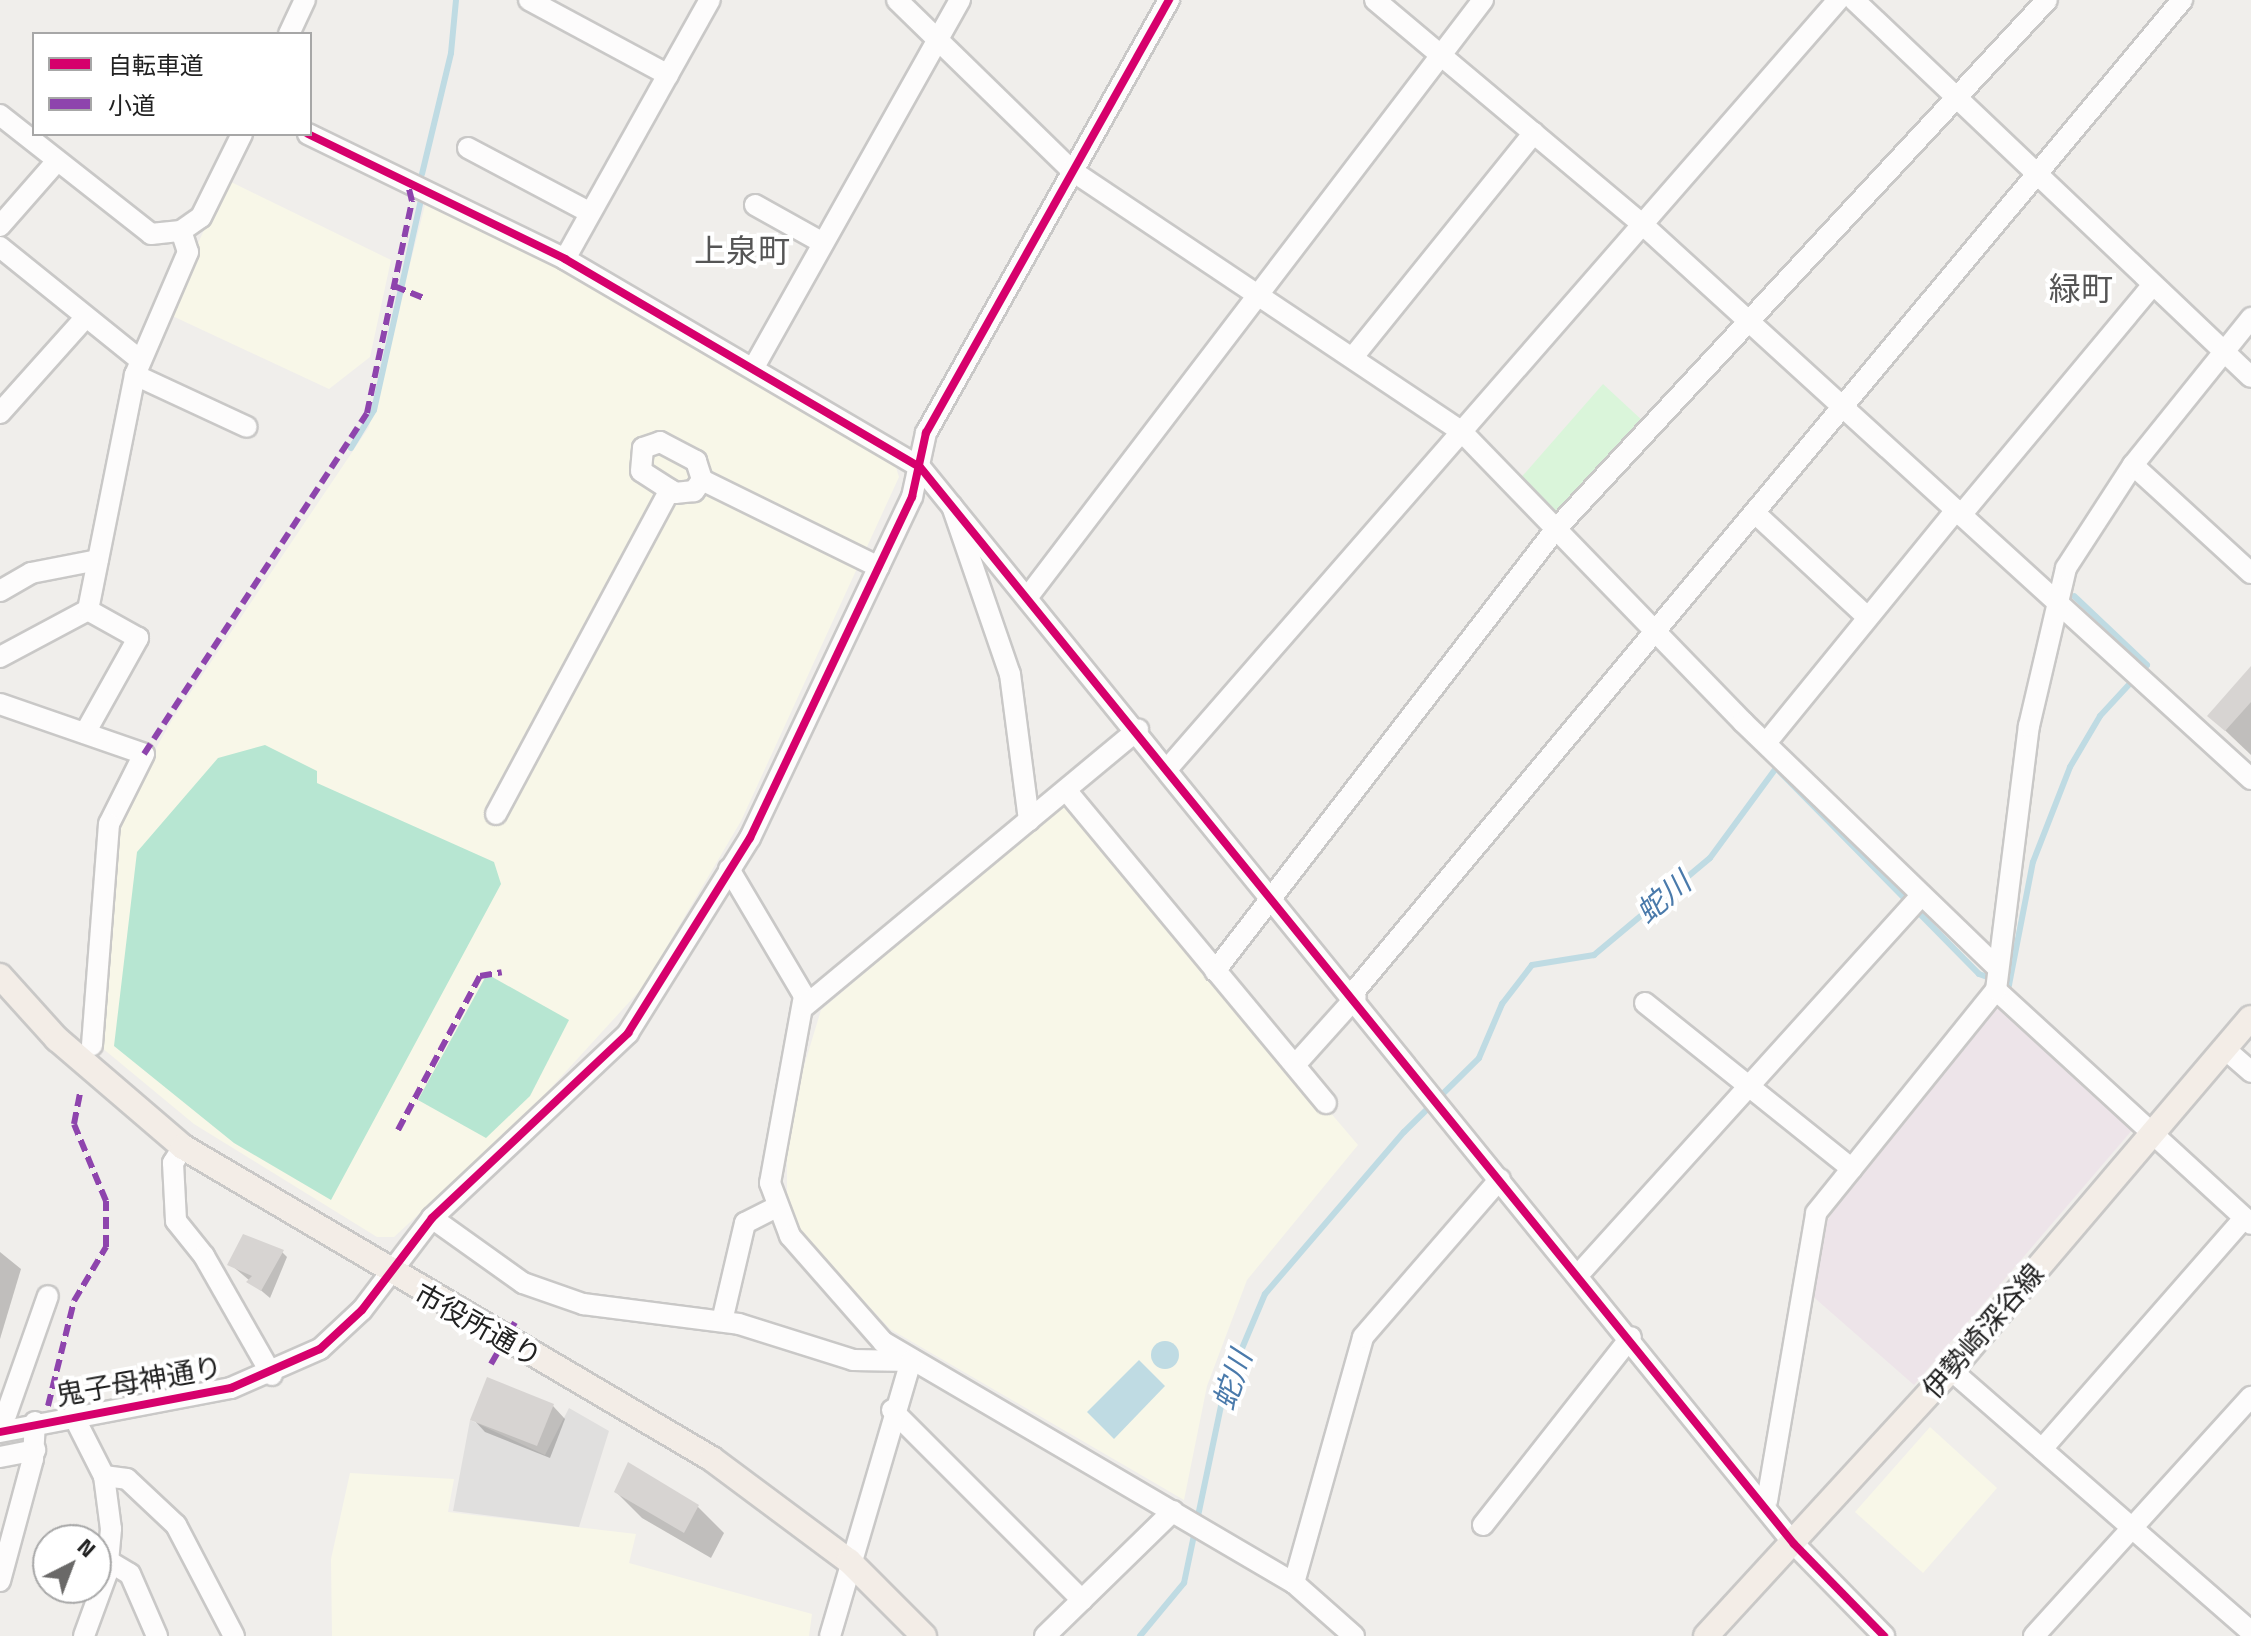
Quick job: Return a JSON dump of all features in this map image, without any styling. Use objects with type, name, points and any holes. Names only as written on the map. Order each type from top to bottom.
[{"type":"main road","name":"市役所通り","points":[[0,976],[57,1039],[183,1147],[388,1274],[712,1459],[849,1561],[924,1636]]},
{"type":"main road","name":"伊勢崎深谷線","points":[[1706,1636],[1794,1544],[1951,1370],[2251,1018]]},
{"type":"street","points":[[290,32],[305,0]]},
{"type":"street","points":[[529,0],[668,75]]},
{"type":"street","points":[[565,259],[710,0]]},
{"type":"street","points":[[897,0],[1071,170],[1259,292],[1462,432],[1919,898],[1998,968]]},
{"type":"street","points":[[754,367],[960,0]]},
{"type":"street","name":"鬼子母神通り","points":[[12,1422],[73,1415],[272,1375],[335,1337],[432,1218],[628,1033],[729,869],[879,567],[920,467],[926,433],[1169,0]]},
{"type":"street","points":[[1375,0],[1642,224],[2251,779]]},
{"type":"street","points":[[1030,594],[1483,0]]},
{"type":"street","points":[[1169,767],[1838,0]]},
{"type":"street","points":[[1854,0],[2251,377]]},
{"type":"street","points":[[1215,971],[1555,530],[2047,0]]},
{"type":"street","points":[[1295,1065],[2182,0]]},
{"type":"street","points":[[0,115],[140,229],[181,231],[201,217],[241,136]]},
{"type":"street","points":[[1353,357],[1534,133]]},
{"type":"street","points":[[312,136],[565,259],[920,467],[1030,594],[1500,1179],[1767,1501],[1794,1544],[1884,1636]]},
{"type":"street","points":[[468,148],[589,212]]},
{"type":"street","points":[[0,226],[57,161]]},
{"type":"street","points":[[755,205],[823,243]]},
{"type":"street","points":[[88,610],[138,367],[188,252],[181,231]]},
{"type":"street","points":[[0,247],[138,367],[247,427]]},
{"type":"street","points":[[1766,743],[1866,616],[2152,286]]},
{"type":"street","points":[[0,413],[85,318]]},
{"type":"street","points":[[1767,1501],[1807,1244],[1816,1213],[1996,990],[2054,598],[2083,533],[2133,465],[2251,318]]},
{"type":"street","points":[[702,480],[689,494],[670,490],[641,471],[639,459],[648,444],[660,442],[691,457],[702,480],[879,567]]},
{"type":"street","points":[[2133,465],[2251,573]]},
{"type":"street","points":[[496,814],[670,490]]},
{"type":"street","points":[[951,502],[1010,674],[1029,821]]},
{"type":"street","points":[[1756,514],[1866,616]]},
{"type":"street","points":[[0,591],[31,573],[98,560]]},
{"type":"street","points":[[0,657],[88,610]]},
{"type":"street","points":[[85,733],[138,638],[88,610]]},
{"type":"street","points":[[0,704],[144,754],[109,824],[92,1045]]},
{"type":"street","points":[[805,1006],[1138,730]]},
{"type":"street","points":[[1066,790],[1326,1103]]},
{"type":"street","points":[[729,869],[800,983],[805,1006],[772,1161],[775,1208],[871,1331],[911,1361],[1294,1583],[1354,1636]]},
{"type":"street","points":[[1579,1274],[1919,898]]},
{"type":"street","points":[[1996,990],[2150,1137],[2247,1221],[2042,1449]]},
{"type":"street","points":[[1645,1003],[1852,1169]]},
{"type":"street","points":[[2225,1049],[2251,1072]]},
{"type":"street","points":[[183,1147],[173,1163],[176,1221],[204,1256],[272,1375]]},
{"type":"street","points":[[1294,1583],[1363,1337],[1500,1179]]},
{"type":"street","points":[[722,1321],[745,1223],[775,1208]]},
{"type":"street","points":[[432,1218],[531,1286],[583,1304],[722,1321],[853,1360],[911,1361]]},
{"type":"street","points":[[35,1450],[12,1422],[48,1296]]},
{"type":"street","points":[[1483,1525],[1631,1337]]},
{"type":"street","points":[[830,1636],[892,1410],[911,1361]]},
{"type":"street","points":[[1951,1370],[2251,1632]]},
{"type":"street","points":[[2034,1636],[2251,1397]]},
{"type":"street","points":[[892,1410],[1082,1600]]},
{"type":"street","points":[[73,1415],[104,1476],[107,1524]]},
{"type":"street","points":[[0,1457],[35,1450]]},
{"type":"street","points":[[0,1581],[35,1450]]},
{"type":"street","points":[[104,1476],[127,1479],[176,1525],[234,1636]]},
{"type":"street","points":[[1045,1636],[1179,1514]]},
{"type":"street","points":[[112,1563],[130,1574],[157,1636]]},
{"type":"street","points":[[84,1636],[95,1604]]},
{"type":"shaded area","points":[[227,180],[391,260],[370,357],[329,389],[166,313]]},
{"type":"shaded area","points":[[426,201],[559,264],[895,464],[899,477],[741,821],[643,987],[527,1114],[394,1237],[377,1237],[194,1124],[101,1047],[119,813],[172,720],[369,427]]},
{"type":"shaded area","points":[[1066,802],[1358,1145],[1247,1280],[1207,1386],[1184,1500],[890,1329],[799,1230],[787,1200],[787,1122],[821,1010]]},
{"type":"shaded area","points":[[2002,1000],[2133,1129],[1914,1385],[1809,1293],[1819,1236],[1853,1176]]},
{"type":"shaded area","points":[[569,1408],[609,1431],[579,1527],[453,1511],[470,1420],[545,1455]]},
{"type":"shaded area","points":[[1930,1427],[1997,1488],[1923,1573],[1855,1512]]},
{"type":"shaded area","points":[[350,1473],[454,1479],[448,1512],[636,1534],[629,1563],[812,1614],[809,1636],[332,1636],[331,1559]]},
{"type":"green space","points":[[1603,384],[1644,422],[1556,516],[1518,481]]},
{"type":"green space","points":[[265,745],[317,771],[317,783],[494,862],[501,884],[331,1200],[234,1143],[114,1046],[137,852],[218,758]]},
{"type":"green space","points":[[487,974],[569,1020],[530,1096],[486,1138],[418,1100]]},
{"type":"water","points":[[1165,1341],[1175,1345],[1179,1355],[1175,1365],[1165,1369],[1155,1365],[1151,1355],[1155,1345]]},
{"type":"water","points":[[1139,1360],[1165,1386],[1114,1439],[1087,1412]]},
{"type":"building","points":[[2251,666],[2251,702],[2225,731],[2207,716]]},
{"type":"building","points":[[243,1234],[284,1250],[261,1291],[246,1282],[252,1276],[227,1265]]},
{"type":"building","points":[[487,1377],[554,1404],[537,1446],[470,1420]]},
{"type":"building","points":[[628,1462],[699,1505],[684,1533],[614,1492]]},
{"type":"waterway","points":[[422,174],[451,53],[456,0]]},
{"type":"waterway","points":[[351,448],[374,410],[421,200]]},
{"type":"waterway","name":"蛇川","points":[[1140,1636],[1184,1583],[1224,1391],[1265,1294],[1404,1132],[1479,1058],[1502,1004],[1532,965],[1594,955],[1710,858],[1776,768],[1979,974],[2009,985],[2033,862],[2070,767],[2100,716],[2147,665],[2074,596]]},
{"type":"marked path","points":[[144,754],[367,413],[412,201],[407,181]]},
{"type":"marked path","points":[[394,286],[423,298]]},
{"type":"marked path","points":[[398,1130],[480,976],[502,972]]},
{"type":"marked path","points":[[48,1406],[74,1301],[106,1247],[106,1201],[74,1124],[80,1094]]},
{"type":"marked path","points":[[491,1364],[518,1317]]},
{"type":"cycle path","points":[[0,1432],[231,1388],[320,1349],[362,1310],[432,1218],[628,1033],[750,838],[912,497],[926,433],[1169,0]]},
{"type":"cycle path","points":[[312,136],[565,259],[920,467],[1794,1544],[1884,1636]]},
{"type":"district","name":"上泉町","points":[[742,250]]},
{"type":"district","name":"緑町","points":[[2081,288]]}]
